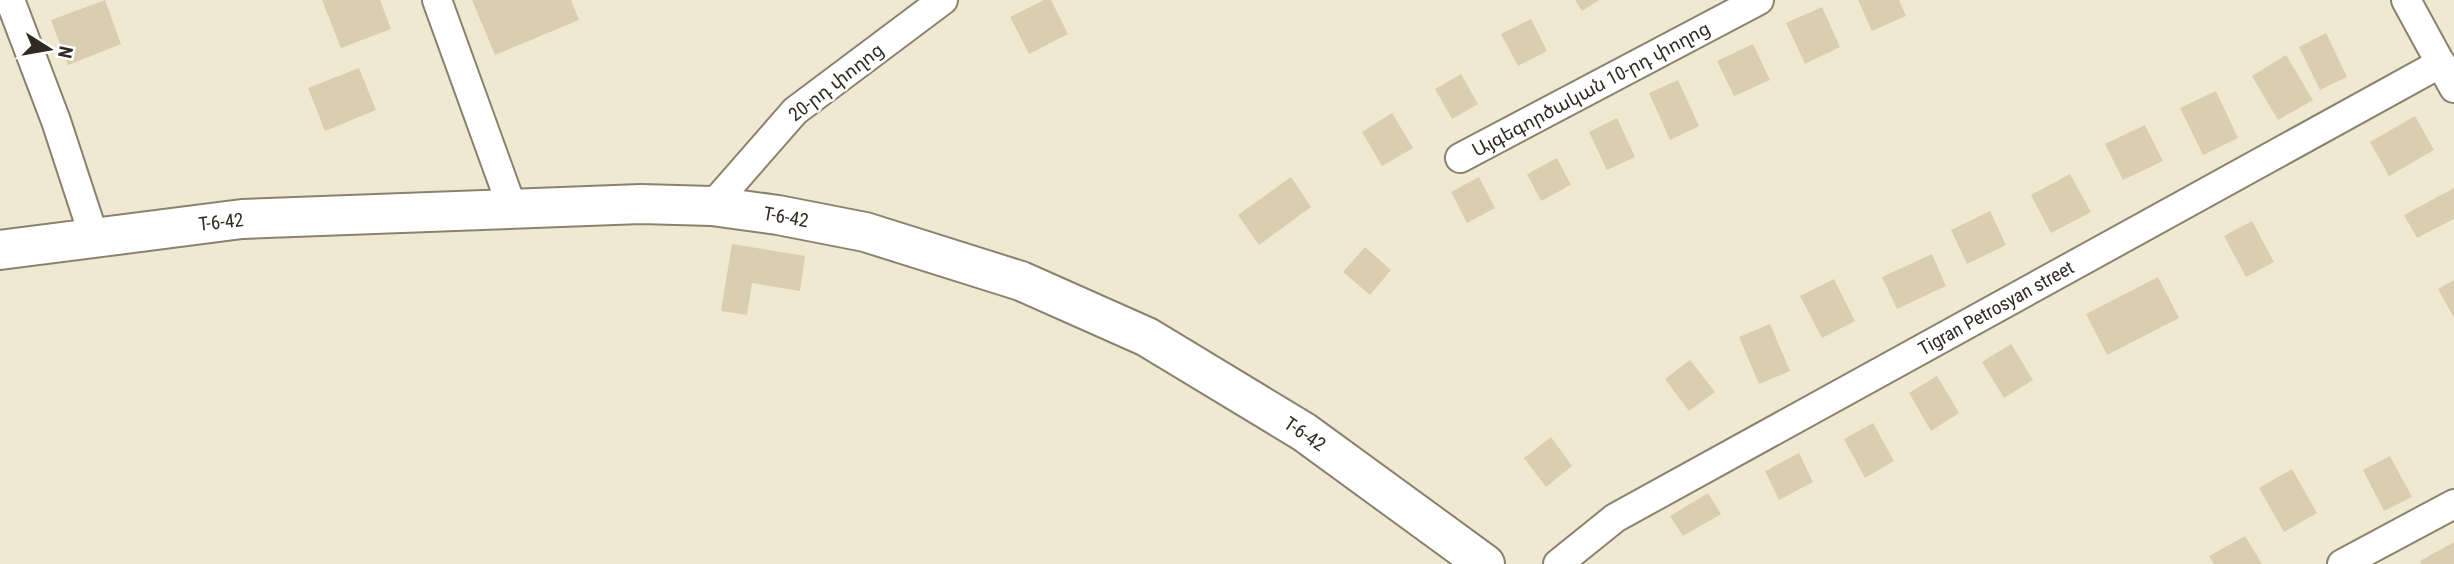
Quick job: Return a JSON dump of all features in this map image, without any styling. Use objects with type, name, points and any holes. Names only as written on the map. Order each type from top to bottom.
[{"type":"main road","name":"T-6-42","points":[[0,250],[242,219],[640,204],[712,206],[778,215],[865,232],[1021,281],[1147,337],[1304,432],[1485,564]]},
{"type":"street","points":[[10,0],[94,237]]},
{"type":"street","points":[[437,0],[513,209]]},
{"type":"street","name":"20-րդ փողոց","points":[[712,206],[795,111],[943,0]]},
{"type":"street","name":"Այգեգործական 10-րդ փողոց","points":[[1460,158],[1759,0]]},
{"type":"street","points":[[2407,0],[2454,88]]},
{"type":"street","name":"Tigran Petrosyan street","points":[[1558,564],[1615,518],[2441,63]]},
{"type":"street","points":[[2342,564],[2454,504]]},
{"type":"building","points":[[105,0],[121,44],[68,65],[51,20]]},
{"type":"building","points":[[322,0],[380,0],[391,29],[341,48]]},
{"type":"building","points":[[472,0],[571,0],[579,20],[495,55]]},
{"type":"building","points":[[1044,0],[1051,0],[1068,34],[1029,54],[1010,17]]},
{"type":"building","points":[[1575,0],[1599,0],[1582,11]]},
{"type":"building","points":[[1858,0],[1899,0],[1906,16],[1872,31]]},
{"type":"building","points":[[1822,7],[1840,47],[1805,64],[1786,23]]},
{"type":"building","points":[[1531,19],[1547,51],[1518,66],[1501,34]]},
{"type":"building","points":[[2326,33],[2347,77],[2320,90],[2299,47]]},
{"type":"building","points":[[1753,44],[1770,80],[1734,96],[1717,61]]},
{"type":"building","points":[[2286,55],[2313,100],[2278,120],[2252,76]]},
{"type":"building","points":[[359,68],[376,110],[325,131],[308,88]]},
{"type":"building","points":[[1461,74],[1478,104],[1452,119],[1435,89]]},
{"type":"building","points":[[1678,80],[1699,126],[1670,140],[1649,93]]},
{"type":"building","points":[[2216,91],[2238,138],[2203,155],[2180,108]]},
{"type":"building","points":[[1392,113],[1413,148],[1382,166],[1362,132]]},
{"type":"building","points":[[2415,116],[2434,150],[2389,176],[2370,142]]},
{"type":"building","points":[[1617,118],[1635,157],[1607,170],[1589,132]]},
{"type":"building","points":[[2145,125],[2163,161],[2123,180],[2105,144]]},
{"type":"building","points":[[1557,158],[1571,185],[1541,201],[1527,174]]},
{"type":"building","points":[[2070,174],[2091,212],[2051,233],[2031,195]]},
{"type":"building","points":[[1291,177],[1311,207],[1259,245],[1238,215]]},
{"type":"building","points":[[1479,177],[1495,208],[1467,223],[1451,192]]},
{"type":"building","points":[[2454,188],[2454,219],[2417,238],[2404,215]]},
{"type":"building","points":[[1990,211],[2006,245],[1967,264],[1951,230]]},
{"type":"building","points":[[2252,221],[2274,262],[2246,277],[2224,236]]},
{"type":"building","points":[[732,244],[805,256],[800,291],[752,283],[747,315],[721,311]]},
{"type":"building","points":[[1365,247],[1391,270],[1370,295],[1343,272]]},
{"type":"building","points":[[1932,254],[1946,286],[1897,309],[1882,277]]},
{"type":"building","points":[[2158,277],[2179,318],[2107,355],[2086,314]]},
{"type":"building","points":[[1834,279],[1855,321],[1822,338],[1800,296]]},
{"type":"building","points":[[2454,280],[2454,318],[2438,289]]},
{"type":"building","points":[[1770,324],[1790,371],[1759,384],[1739,337]]},
{"type":"building","points":[[2011,344],[2033,380],[2004,398],[1982,362]]},
{"type":"building","points":[[1690,360],[1715,392],[1689,411],[1665,379]]},
{"type":"building","points":[[1937,376],[1959,413],[1931,431],[1909,393]]},
{"type":"building","points":[[1873,423],[1894,461],[1865,478],[1844,439]]},
{"type":"building","points":[[1551,437],[1572,466],[1546,487],[1524,458]]},
{"type":"building","points":[[1799,453],[1813,482],[1779,500],[1765,471]]},
{"type":"building","points":[[2390,456],[2412,497],[2384,511],[2363,470]]},
{"type":"building","points":[[2292,469],[2317,513],[2284,532],[2259,488]]},
{"type":"building","points":[[1708,493],[1721,514],[1683,536],[1670,516]]},
{"type":"building","points":[[2245,536],[2262,564],[2214,564],[2209,556]]},
{"type":"building","points":[[2454,542],[2454,564],[2421,564],[2420,561]]}]
